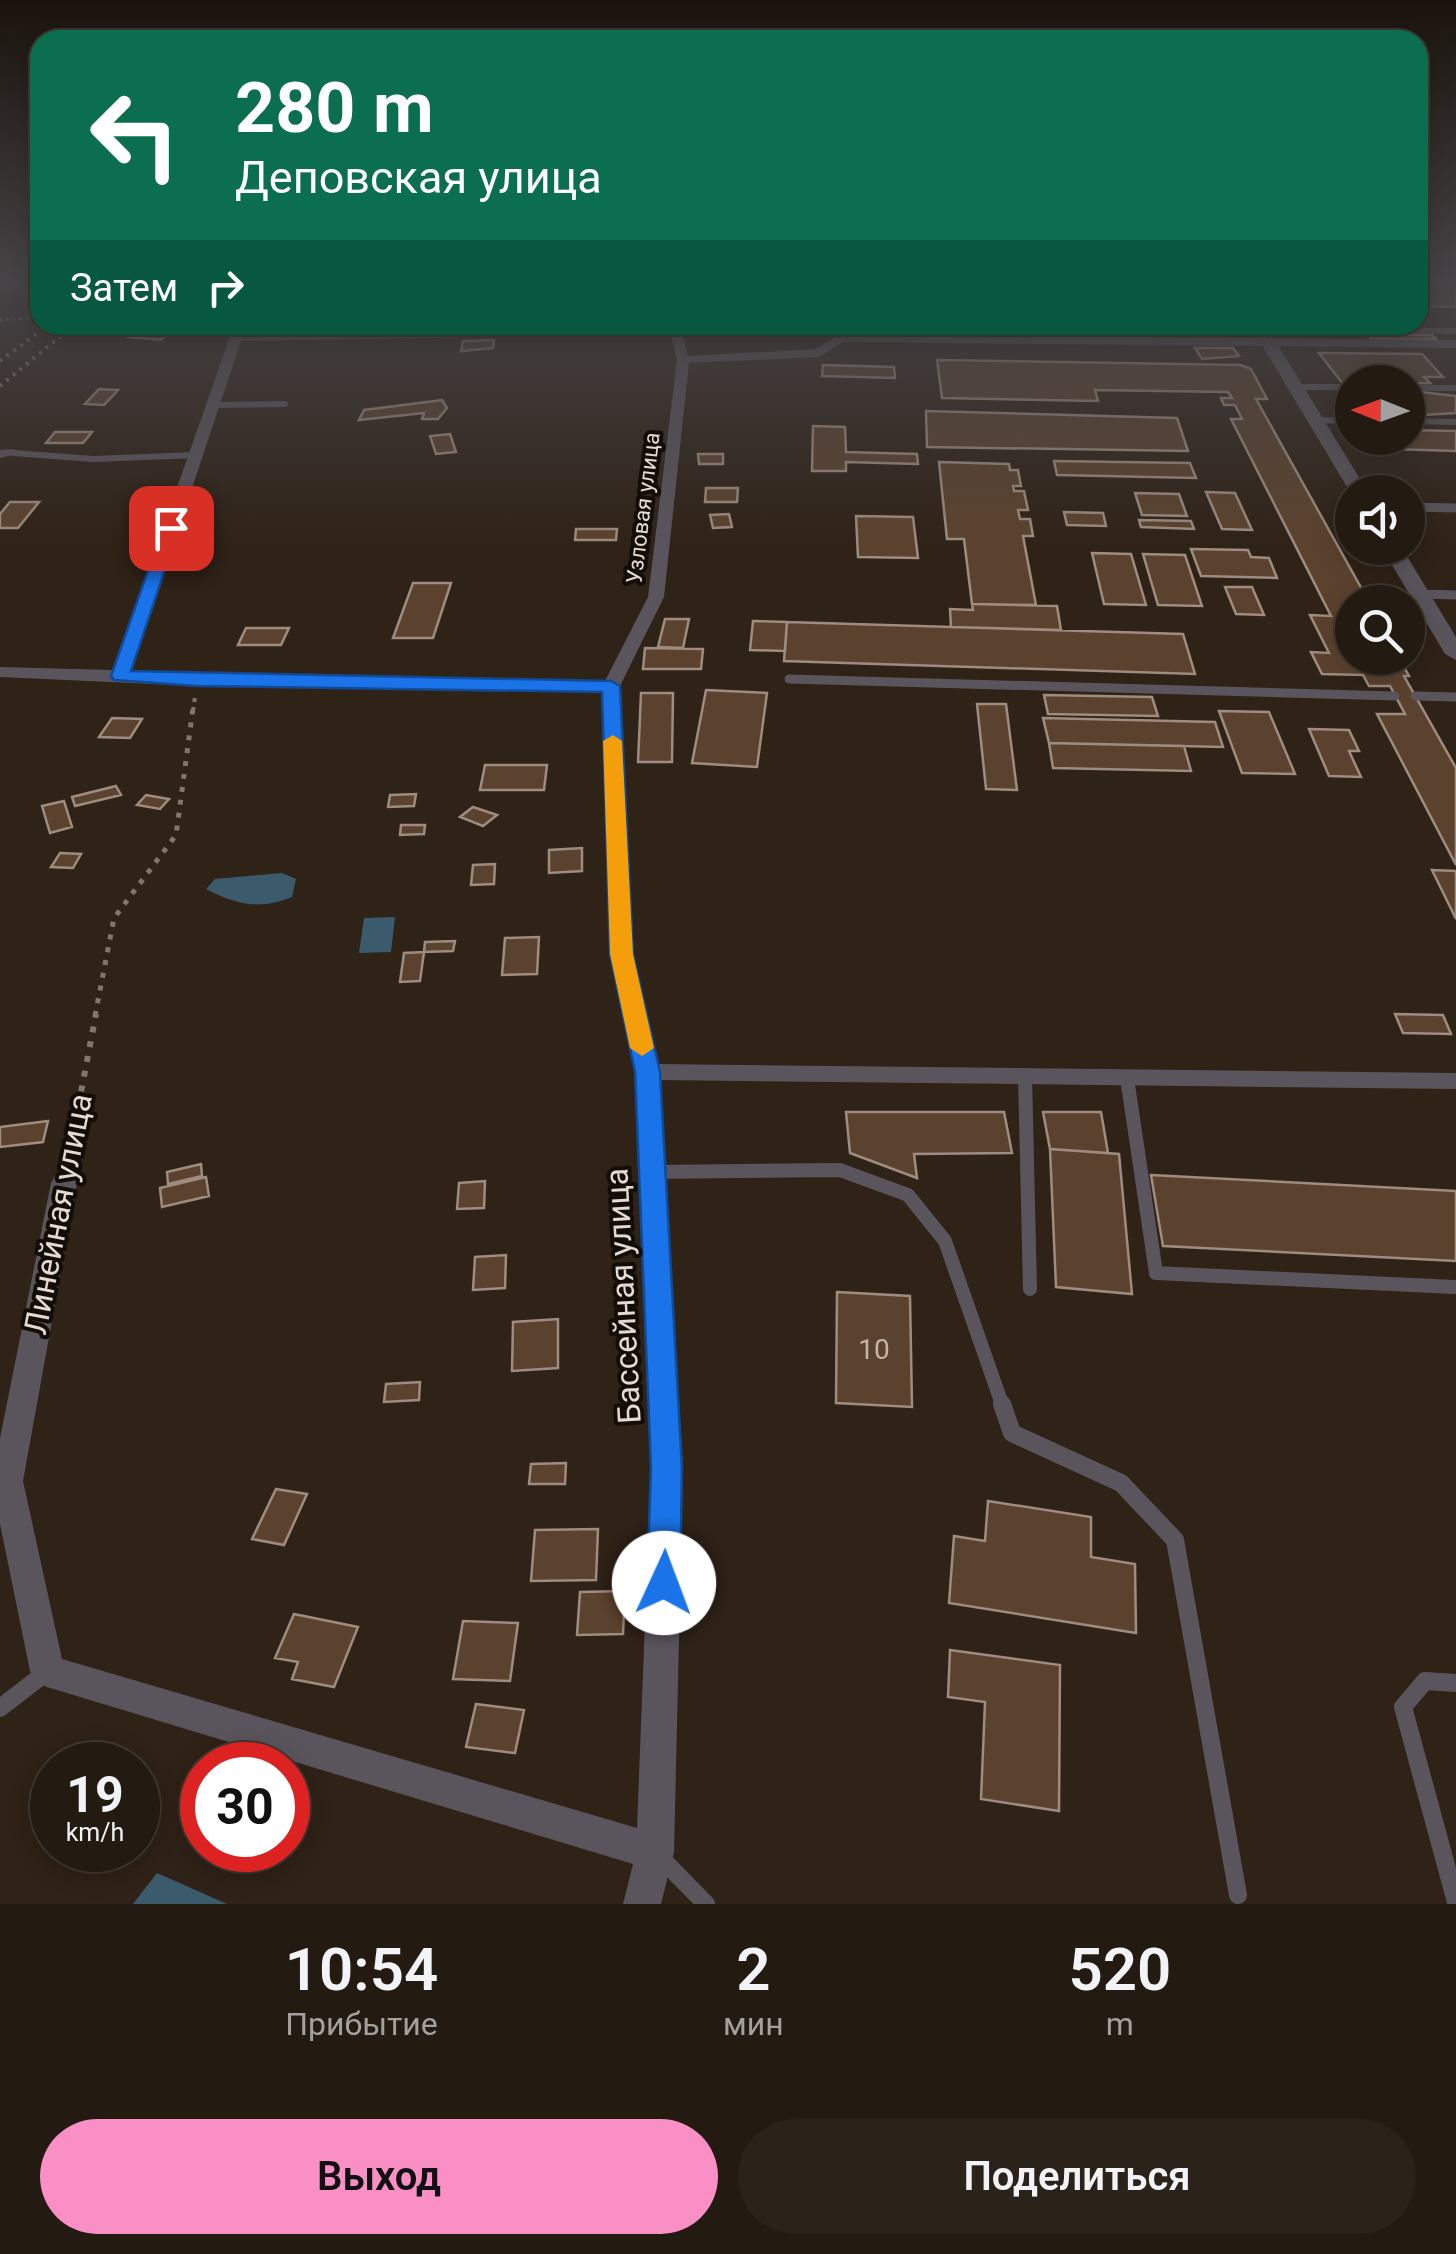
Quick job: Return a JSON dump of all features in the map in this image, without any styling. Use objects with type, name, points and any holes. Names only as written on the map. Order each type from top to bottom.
[{"type":"street","points":[[120,676],[225,371]]},
{"type":"street","name":"Узловая улица","points":[[611,686],[656,596],[682,371]]},
{"type":"street","points":[[1285,371],[1349,475]]},
{"type":"street","points":[[1425,602],[1453,645]]},
{"type":"street","points":[[0,672],[198,681],[611,686]]},
{"type":"street","name":"Бассейная улица","points":[[611,686],[622,954],[648,1072],[667,1468],[656,1852],[642,1904]]},
{"type":"street","points":[[648,1072],[1456,1081]]},
{"type":"street","name":"Линейная улица","points":[[48,1671],[7,1481],[64,1183]]},
{"type":"street","points":[[48,1671],[656,1852]]},
{"type":"lane","points":[[1295,387],[1335,387]]},
{"type":"lane","points":[[1425,388],[1456,388]]},
{"type":"lane","points":[[213,405],[285,404]]},
{"type":"lane","points":[[1315,420],[1335,421]]},
{"type":"lane","points":[[1425,422],[1456,422]]},
{"type":"lane","points":[[7,453],[93,458],[197,455]]},
{"type":"lane","points":[[1425,507],[1456,508]]},
{"type":"lane","points":[[1425,594],[1456,595]]},
{"type":"lane","points":[[789,678],[1395,696]]},
{"type":"lane","points":[[1416,696],[1456,698]]},
{"type":"lane","points":[[1024,1076],[1030,1289]]},
{"type":"lane","points":[[1127,1078],[1156,1274],[1454,1286]]},
{"type":"lane","points":[[652,1172],[840,1170],[908,1195],[945,1242],[1012,1433],[1121,1483],[1174,1540],[1238,1894]]},
{"type":"lane","points":[[0,1708],[48,1671]]},
{"type":"lane","points":[[1456,1683],[1426,1681],[1403,1707],[1456,1902]]},
{"type":"lane","points":[[656,1852],[706,1904]]},
{"type":"path","name":"Линейная улица","points":[[64,1183],[114,918],[176,835],[198,681]]},
{"type":"water","points":[[282,873],[296,879],[292,897],[270,903],[238,902],[206,889],[215,879]]},
{"type":"water","points":[[395,917],[391,952],[359,953],[364,918]]},
{"type":"water","points":[[157,1873],[227,1904],[133,1904]]},
{"type":"building","points":[[822,371],[894,371],[895,378],[822,376]]},
{"type":"building","points":[[938,371],[1252,371],[1267,399],[1256,399],[1335,541],[1335,565],[1348,565],[1360,585],[1335,585],[1335,674],[1322,674],[1311,652],[1329,653],[1310,615],[1331,616],[1231,419],[1242,419],[1235,405],[1224,405],[1221,398],[1232,398],[1228,392],[1095,390],[1098,401],[942,398]]},
{"type":"building","points":[[1425,371],[1437,371],[1443,377],[1425,377]]},
{"type":"building","points":[[99,389],[118,390],[104,405],[85,404]]},
{"type":"building","points":[[1425,392],[1456,396],[1456,413],[1425,415]]},
{"type":"building","points":[[442,400],[447,408],[438,419],[422,419],[424,413],[359,420],[364,410]]},
{"type":"building","points":[[926,411],[1177,418],[1188,451],[927,447]]},
{"type":"building","points":[[813,426],[845,427],[846,452],[917,454],[918,464],[846,462],[846,471],[812,471]]},
{"type":"building","points":[[1425,430],[1456,431],[1456,451],[1425,450]]},
{"type":"building","points":[[55,432],[92,432],[83,443],[46,443]]},
{"type":"building","points":[[450,434],[456,452],[436,454],[430,436]]},
{"type":"building","points":[[698,454],[723,454],[723,464],[699,464]]},
{"type":"building","points":[[1054,461],[1190,463],[1196,478],[1057,475]]},
{"type":"building","points":[[939,462],[1009,464],[1010,470],[1018,470],[1021,486],[1013,486],[1014,491],[1024,491],[1028,510],[1018,510],[1020,519],[1030,519],[1033,536],[1023,536],[1036,605],[972,604],[964,539],[947,539]]},
{"type":"building","points":[[706,488],[738,488],[737,502],[705,502]]},
{"type":"building","points":[[1206,492],[1235,493],[1252,530],[1222,529]]},
{"type":"building","points":[[1135,493],[1179,494],[1187,516],[1142,515]]},
{"type":"building","points":[[10,502],[39,502],[18,528],[0,528],[0,514]]},
{"type":"building","points":[[1064,512],[1103,513],[1106,526],[1067,525]]},
{"type":"building","points":[[729,514],[732,527],[713,528],[710,515]]},
{"type":"building","points":[[856,516],[913,517],[918,558],[858,557]]},
{"type":"building","points":[[1139,520],[1191,521],[1194,529],[1141,527]]},
{"type":"building","points":[[576,529],[617,529],[616,540],[575,540]]},
{"type":"building","points":[[1191,549],[1248,550],[1251,557],[1269,558],[1277,578],[1201,576]]},
{"type":"building","points":[[1092,553],[1131,554],[1146,605],[1104,604]]},
{"type":"building","points":[[1143,554],[1185,555],[1202,606],[1158,605]]},
{"type":"building","points":[[413,583],[451,583],[433,638],[393,638]]},
{"type":"building","points":[[1225,587],[1252,587],[1264,615],[1236,614]]},
{"type":"building","points":[[972,604],[1057,606],[1061,630],[951,627],[950,609],[973,610]]},
{"type":"building","points":[[665,619],[689,619],[683,648],[658,647]]},
{"type":"building","points":[[753,621],[787,622],[785,651],[750,650]]},
{"type":"building","points":[[787,622],[1183,634],[1195,674],[784,661]]},
{"type":"building","points":[[246,628],[289,628],[281,645],[238,645]]},
{"type":"building","points":[[645,648],[703,649],[701,669],[643,669]]},
{"type":"building","points":[[1363,675],[1408,675],[1404,676],[1456,768],[1456,865],[1377,714],[1405,714],[1390,686],[1369,686]]},
{"type":"building","points":[[706,690],[767,693],[757,767],[692,763]]},
{"type":"building","points":[[641,693],[673,693],[672,762],[638,762]]},
{"type":"building","points":[[1044,695],[1152,697],[1158,716],[1048,714]]},
{"type":"building","points":[[977,704],[1006,704],[1017,790],[986,789]]},
{"type":"building","points":[[1219,711],[1269,712],[1295,774],[1242,773]]},
{"type":"building","points":[[112,718],[142,719],[130,738],[99,737]]},
{"type":"building","points":[[1043,718],[1215,722],[1223,747],[1049,743]]},
{"type":"building","points":[[1309,729],[1349,730],[1359,751],[1349,751],[1361,777],[1329,776]]},
{"type":"building","points":[[1049,743],[1184,746],[1191,771],[1053,768]]},
{"type":"building","points":[[485,765],[547,765],[544,790],[480,790]]},
{"type":"building","points":[[116,786],[121,795],[75,806],[72,797]]},
{"type":"building","points":[[416,794],[414,806],[388,807],[390,795]]},
{"type":"building","points":[[146,795],[169,799],[160,809],[137,805]]},
{"type":"building","points":[[64,801],[72,827],[50,833],[42,806]]},
{"type":"building","points":[[473,807],[497,815],[483,826],[460,817]]},
{"type":"building","points":[[401,825],[425,825],[424,834],[400,835]]},
{"type":"building","points":[[582,848],[582,871],[549,873],[549,850]]},
{"type":"building","points":[[60,853],[81,854],[73,868],[51,867]]},
{"type":"building","points":[[495,864],[494,884],[471,885],[473,865]]},
{"type":"building","points":[[1432,870],[1456,871],[1456,919]]},
{"type":"building","points":[[539,937],[537,974],[502,975],[505,938]]},
{"type":"building","points":[[455,941],[453,951],[424,952],[425,942]]},
{"type":"building","points":[[424,952],[420,981],[400,982],[404,953]]},
{"type":"building","points":[[1395,1014],[1443,1015],[1451,1034],[1403,1033]]},
{"type":"building","points":[[846,1112],[1004,1112],[1012,1153],[914,1154],[917,1178],[850,1153]]},
{"type":"building","points":[[1043,1112],[1101,1112],[1108,1153],[1050,1149]]},
{"type":"building","points":[[48,1121],[43,1142],[0,1147],[0,1127]]},
{"type":"building","points":[[1050,1149],[1119,1154],[1132,1294],[1056,1287]]},
{"type":"building","points":[[201,1164],[202,1176],[168,1184],[167,1172]]},
{"type":"building","points":[[1151,1175],[1456,1191],[1456,1261],[1163,1246]]},
{"type":"building","points":[[206,1177],[209,1196],[162,1207],[160,1188]]},
{"type":"building","points":[[485,1181],[484,1208],[457,1209],[459,1183]]},
{"type":"building","points":[[506,1255],[505,1288],[473,1290],[475,1257]]},
{"type":"building","points":[[837,1292],[910,1296],[912,1407],[836,1403]]},
{"type":"building","points":[[558,1319],[558,1368],[512,1371],[513,1322]]},
{"type":"building","points":[[420,1382],[419,1400],[384,1402],[386,1384]]},
{"type":"building","points":[[566,1463],[565,1484],[529,1484],[531,1464]]},
{"type":"building","points":[[276,1489],[307,1494],[284,1545],[252,1539]]},
{"type":"building","points":[[988,1501],[1091,1517],[1091,1557],[1135,1564],[1136,1633],[949,1603],[954,1536],[985,1541]]},
{"type":"building","points":[[598,1529],[596,1580],[531,1581],[535,1530]]},
{"type":"building","points":[[625,1591],[623,1634],[577,1635],[580,1592]]},
{"type":"building","points":[[294,1614],[358,1627],[334,1687],[292,1679],[298,1662],[275,1658]]},
{"type":"building","points":[[463,1621],[518,1623],[510,1681],[453,1679]]},
{"type":"building","points":[[950,1650],[1060,1665],[1059,1811],[981,1799],[985,1702],[948,1697]]},
{"type":"building","points":[[476,1704],[524,1710],[515,1753],[466,1747]]},
{"type":"railway","points":[[0,386],[18,371]]},
{"type":"slow traffic","points":[[613,741],[622,954],[642,1048]]},
{"type":"route","points":[[171,528],[120,676],[198,681],[611,686],[622,954],[648,1072],[667,1468],[664,1583]]}]
